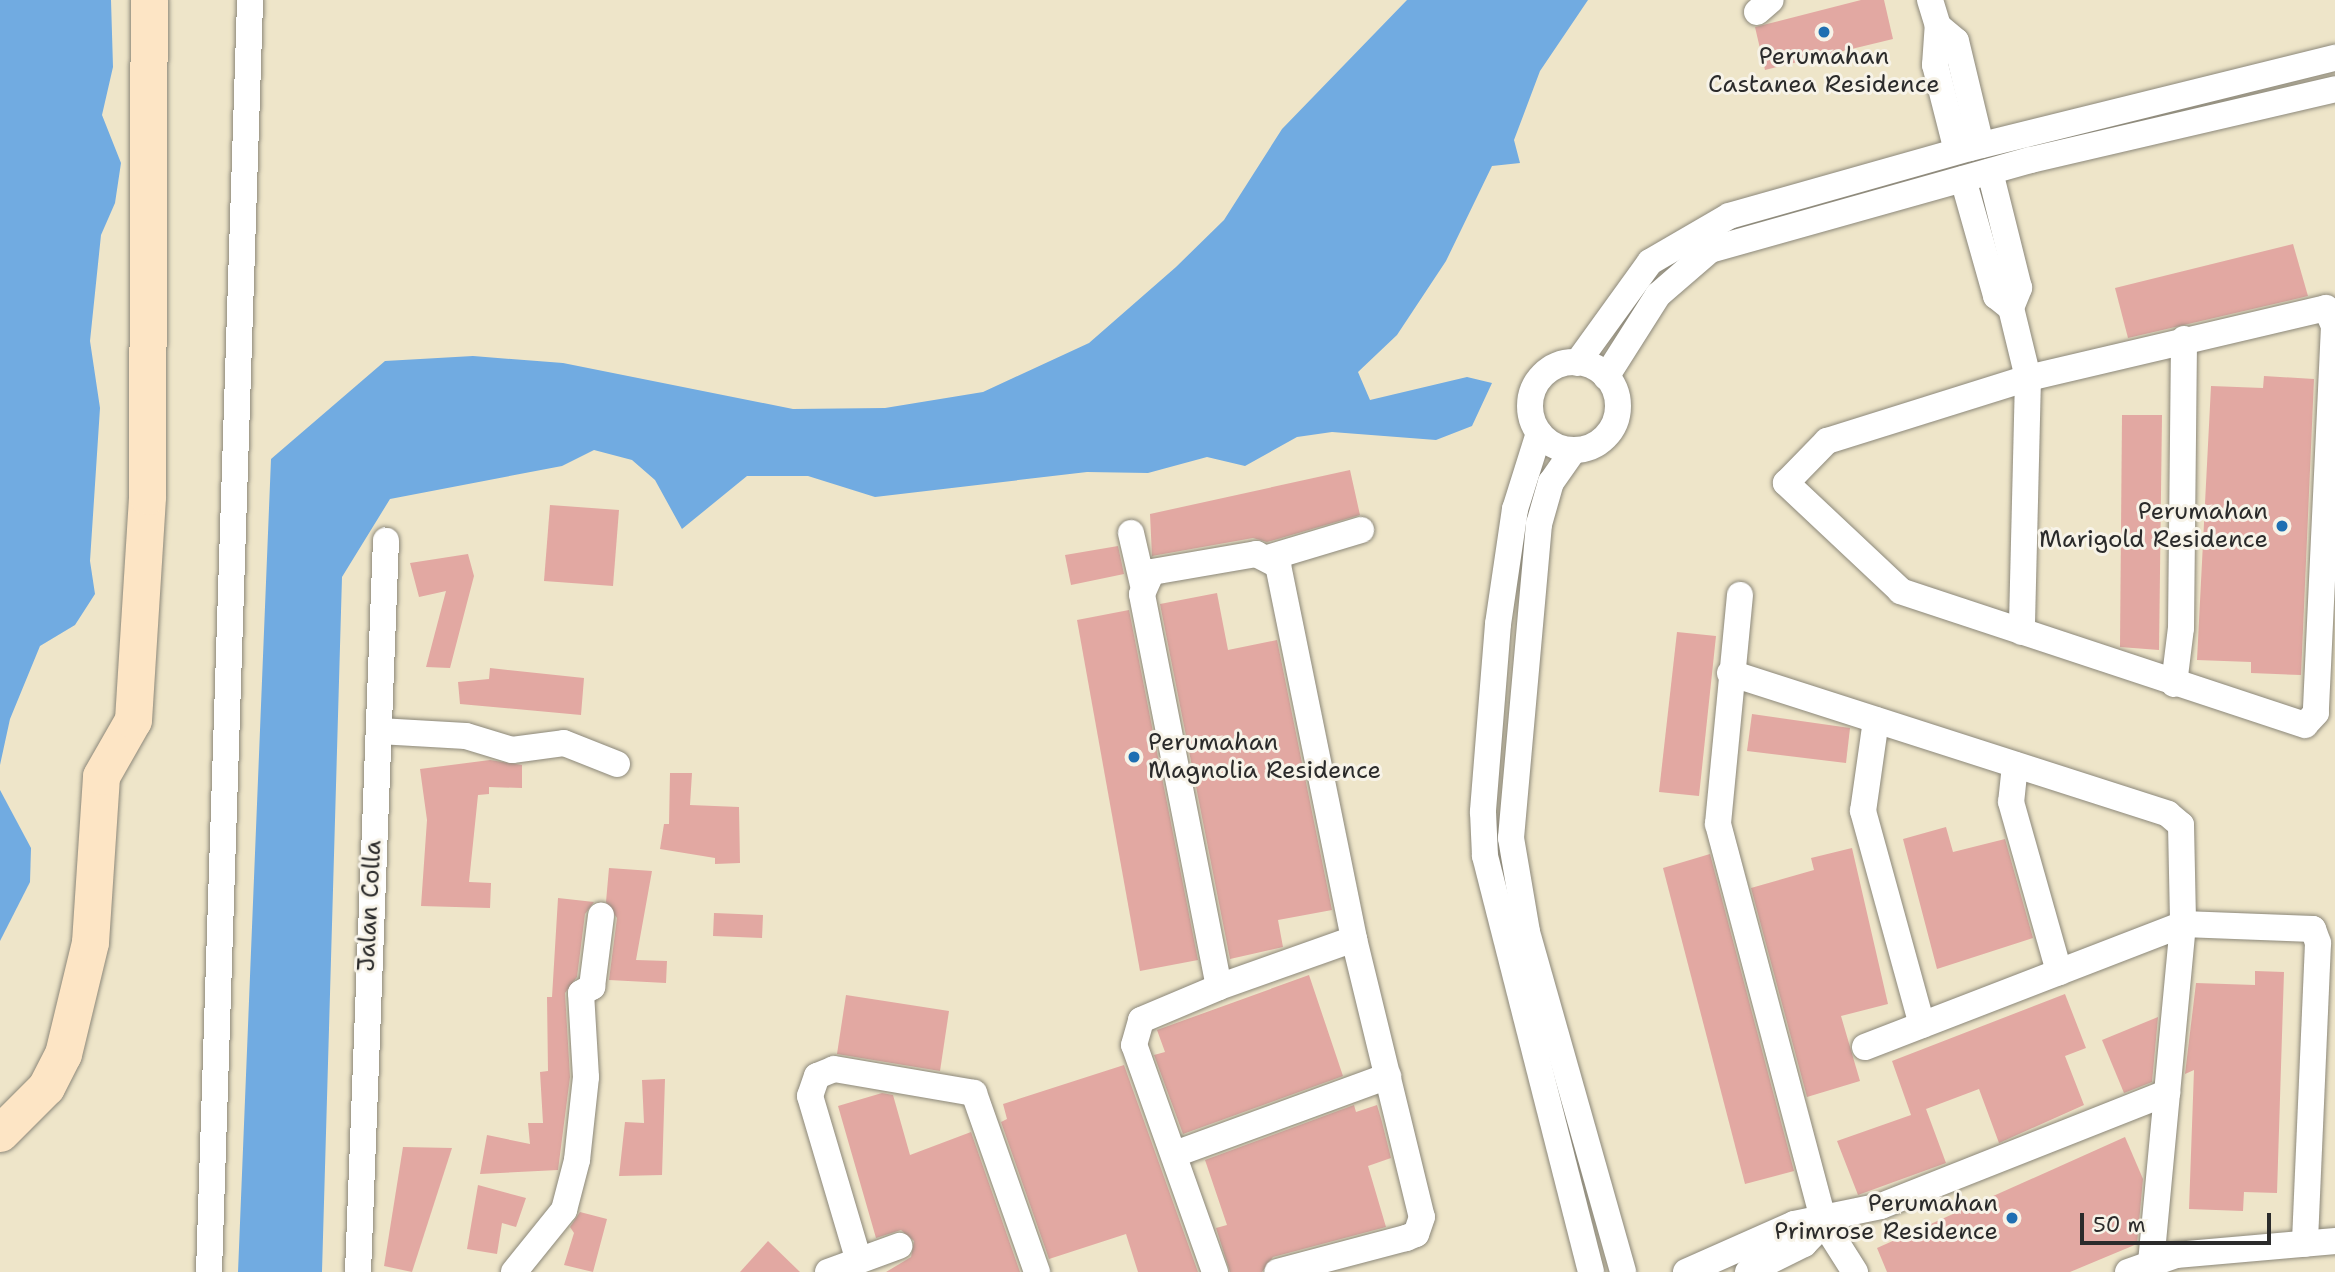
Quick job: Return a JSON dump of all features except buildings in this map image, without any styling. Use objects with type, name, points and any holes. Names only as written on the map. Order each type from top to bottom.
[{"type":"street","points":[[0,1133],[46,1087],[63,1054],[90,942],[101,776],[133,720],[147,496],[149,0]]},
{"type":"street","points":[[209,1272],[250,0]]},
{"type":"street","points":[[1930,0],[1938,26],[1934,56],[1969,148]]},
{"type":"street","points":[[1577,363],[1650,262],[1697,231],[1969,148],[2335,58]]},
{"type":"street","points":[[1606,377],[1658,295],[1710,250],[1990,172],[2335,89]]},
{"type":"street","points":[[1990,172],[2019,288],[2011,308],[2028,378],[2022,632]]},
{"type":"street","points":[[1963,179],[1996,296],[2011,308]]},
{"type":"street","points":[[2330,307],[2334,327],[2313,721],[2293,724],[1886,583],[1786,484],[1827,441],[2028,378],[2184,339],[2330,307]]},
{"type":"street","points":[[2174,684],[2181,628],[2184,339]]},
{"type":"street","points":[[1591,1272],[1492,892],[1483,823],[1498,624],[1515,509],[1539,433],[1530,408],[1536,384],[1554,367],[1577,363],[1606,377],[1618,402],[1613,426],[1597,444],[1573,451],[1550,482],[1539,524],[1511,838],[1527,932],[1623,1272]]},
{"type":"street","points":[[1539,433],[1573,451]]},
{"type":"street","points":[[1143,585],[1152,572],[1256,554],[1271,557],[1361,530]]},
{"type":"street","points":[[1131,533],[1219,987]]},
{"type":"street","name":"Jalan Colla","points":[[358,1272],[386,541]]},
{"type":"street","points":[[1271,557],[1420,1226],[1406,1238],[1278,1272]]},
{"type":"street","points":[[1740,596],[1730,673],[1718,824],[1824,1223],[1855,1272]]},
{"type":"street","points":[[1730,673],[2176,819],[2183,924],[2166,1093],[2142,1269]]},
{"type":"street","points":[[1876,720],[1863,811],[1922,1025]]},
{"type":"street","points":[[379,731],[466,736],[512,750],[564,743],[617,764]]},
{"type":"street","points":[[2015,765],[2011,802],[2059,972]]},
{"type":"street","points":[[514,1272],[564,1210],[577,1160],[586,1077],[581,993],[592,987],[601,916]]},
{"type":"street","points":[[1865,1048],[2183,924],[2306,926],[2317,936],[2305,1244]]},
{"type":"street","points":[[1215,1272],[1134,1036],[1152,1013],[1354,939]]},
{"type":"street","points":[[858,1258],[810,1096],[817,1076],[834,1069],[974,1093],[1037,1272]]},
{"type":"street","points":[[1175,1154],[1388,1076]]},
{"type":"street","points":[[1686,1272],[1794,1224],[1824,1223],[1881,1206],[2166,1093]]},
{"type":"street","points":[[1748,1272],[1804,1244],[1824,1223]]},
{"type":"street","points":[[2142,1269],[2176,1255],[2335,1241]]},
{"type":"street","points":[[828,1272],[858,1258],[899,1246]]},
{"type":"water","points":[[0,0],[111,0],[113,67],[102,115],[121,163],[115,203],[101,235],[90,341],[100,408],[90,561],[95,594],[75,625],[40,646],[10,719],[0,765]]},
{"type":"water","points":[[1407,0],[1588,0],[1540,71],[1514,140],[1520,163],[1492,166],[1446,261],[1397,335],[1358,372],[1370,400],[1467,377],[1492,383],[1472,426],[1436,440],[1332,432],[1297,437],[1245,466],[1207,457],[1148,473],[1087,472],[875,497],[808,476],[747,476],[682,529],[655,480],[632,460],[594,450],[562,466],[390,499],[342,577],[322,1272],[238,1272],[271,459],[385,361],[473,356],[563,363],[793,409],[885,408],[983,392],[1089,343],[1176,267],[1224,220],[1282,129]]},
{"type":"water","points":[[0,790],[31,848],[30,882],[0,941]]},
{"type":"place","name":"Perumahan Castanea Residence","points":[[1824,32]]},
{"type":"place","name":"Perumahan Marigold Residence","points":[[2282,526]]},
{"type":"place","name":"Perumahan Magnolia Residence","points":[[1134,757]]},
{"type":"place","name":"Perumahan Primrose Residence","points":[[2012,1218]]}]
